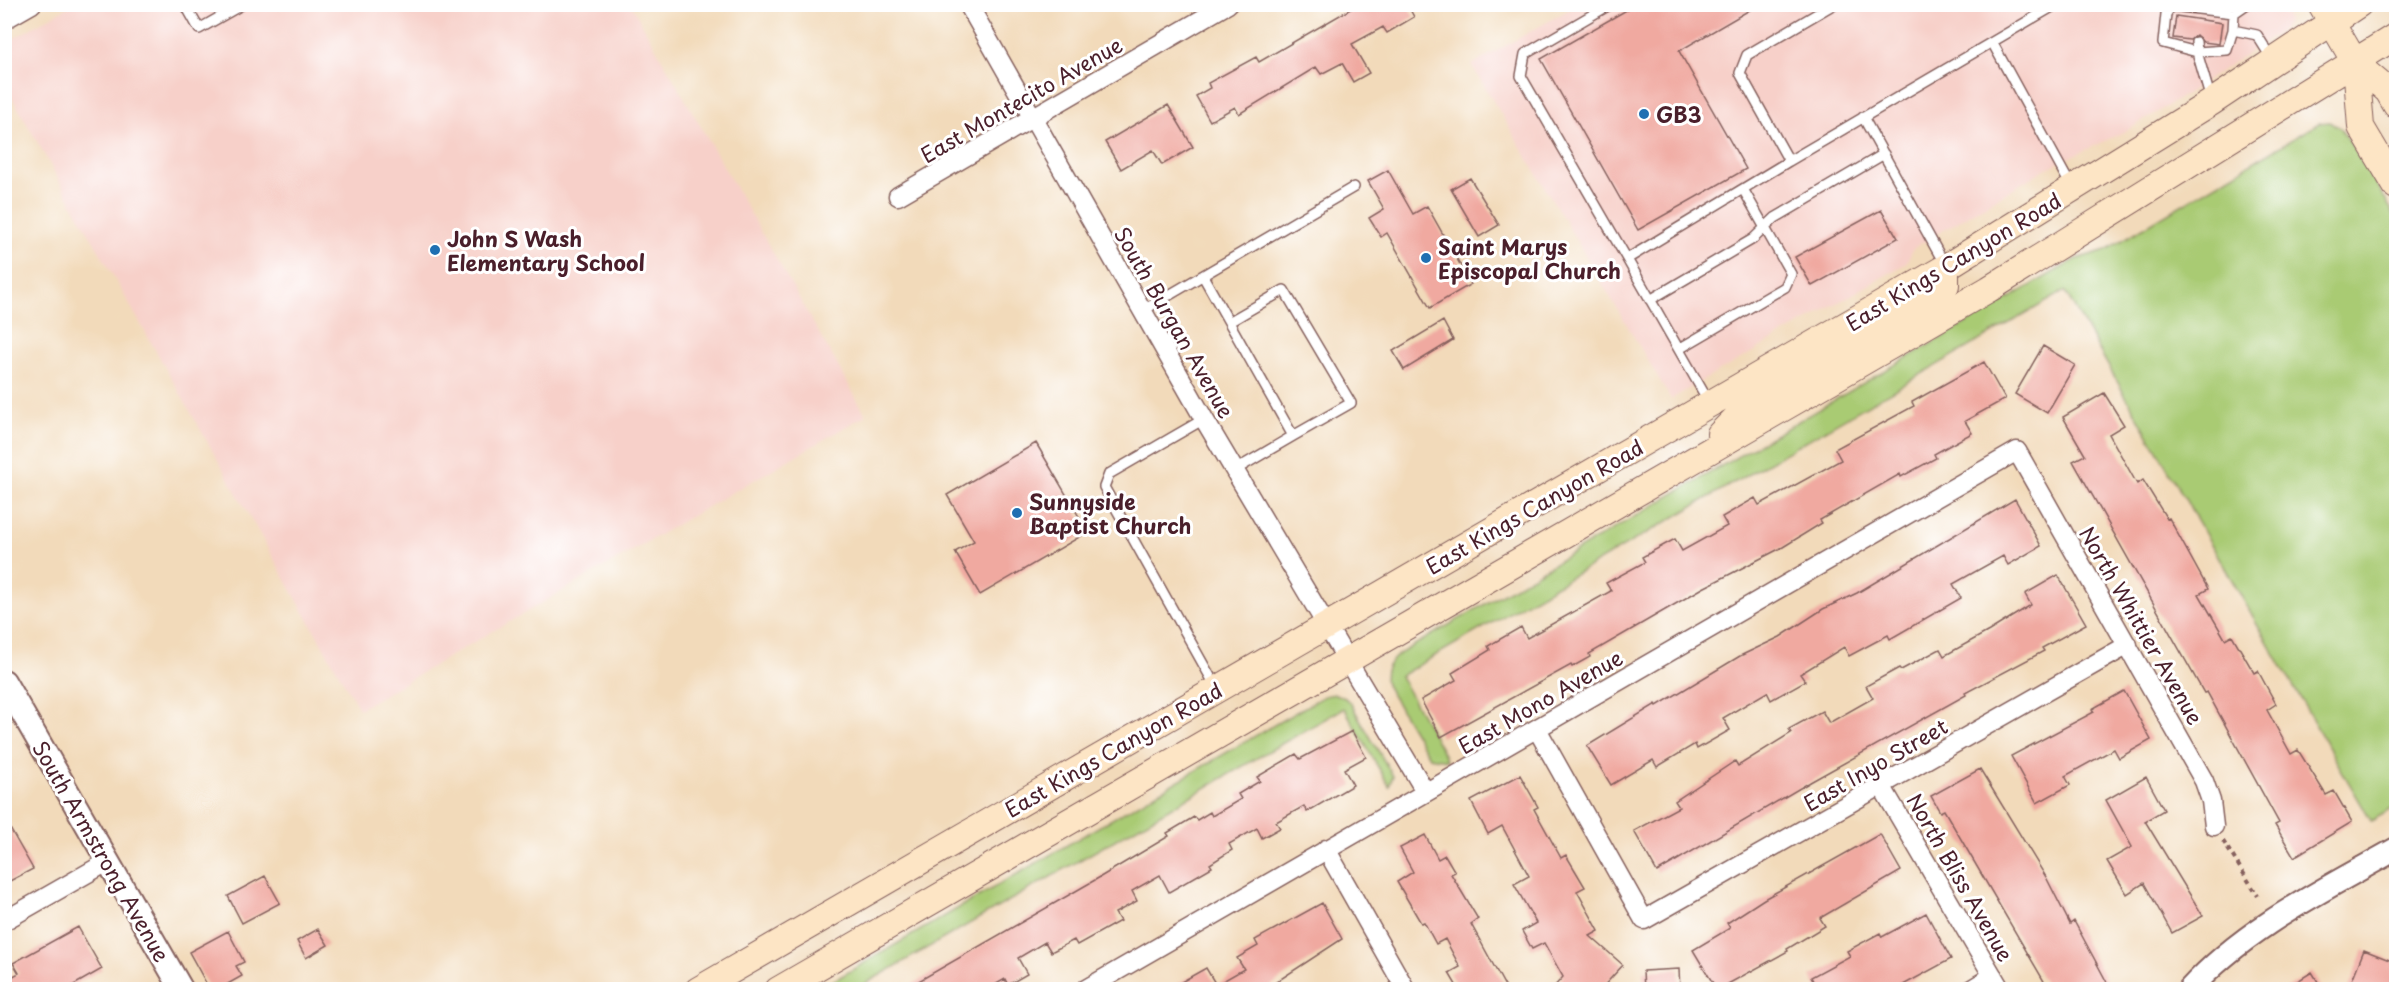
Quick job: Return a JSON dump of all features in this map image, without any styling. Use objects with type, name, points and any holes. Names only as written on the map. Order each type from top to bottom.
[{"type":"main road","name":"East Kings Canyon Road","points":[[698,990],[1946,267],[2212,102],[2273,61],[2326,13],[2359,4]]},
{"type":"main road","points":[[2326,13],[2356,64],[2388,90],[2397,105]]},
{"type":"main road","name":"East Kings Canyon Road","points":[[777,990],[1989,289],[2356,64],[2397,36]]},
{"type":"main road","points":[[2356,64],[2361,127],[2397,186]]},
{"type":"main road","points":[[1696,458],[1749,405],[1929,303],[1946,285],[1946,267]]},
{"type":"street","points":[[4,20],[32,4]]},
{"type":"street","name":"South Burgan Avenue","points":[[968,4],[1204,419],[1329,625],[1425,791]]},
{"type":"street","name":"East Montecito Avenue","points":[[898,196],[1228,4]]},
{"type":"street","name":"North Whittier Avenue","points":[[2017,452],[2204,781],[2211,801],[2214,826]]},
{"type":"street","name":"East Mono Avenue","points":[[1084,990],[1425,791],[1537,729],[2017,452]]},
{"type":"street","name":"East Inyo Street","points":[[1537,729],[1644,920],[1882,787],[2128,645]]},
{"type":"street","name":"South Armstrong Avenue","points":[[4,681],[182,990]]},
{"type":"street","name":"North Bliss Avenue","points":[[1882,787],[1997,983]]},
{"type":"street","points":[[1326,849],[1406,990]]},
{"type":"street","points":[[2189,990],[2242,940],[2275,918],[2397,849]]},
{"type":"street","points":[[4,921],[109,861]]},
{"type":"street","points":[[1970,990],[1997,983]]},
{"type":"lane","points":[[185,4],[199,29],[243,4]]},
{"type":"lane","points":[[1611,4],[1525,54],[1521,76],[1710,404]]},
{"type":"lane","points":[[1789,161],[1740,74],[1747,55],[1834,4]]},
{"type":"lane","points":[[1627,259],[2057,4]]},
{"type":"lane","points":[[2234,13],[2233,30],[2227,50],[2163,43],[2166,14],[2172,6],[2234,13],[2247,4]]},
{"type":"lane","points":[[2200,20],[2201,9]]},
{"type":"lane","points":[[2233,30],[2257,35],[2273,61]]},
{"type":"lane","points":[[1992,42],[2073,189]]},
{"type":"lane","points":[[2197,47],[2212,102]]},
{"type":"lane","points":[[1863,117],[1946,267]]},
{"type":"lane","points":[[1650,300],[1753,239],[1775,218],[1884,154]]},
{"type":"lane","points":[[1142,311],[1353,188]]},
{"type":"lane","points":[[1679,349],[1785,287],[1791,274],[1743,189]]},
{"type":"lane","points":[[1203,276],[1293,436]]},
{"type":"lane","points":[[1229,322],[1284,290],[1350,403],[1235,470]]},
{"type":"lane","points":[[1204,419],[1109,474],[1104,487],[1217,689]]},
{"type":"path","points":[[2214,826],[2258,896]]},
{"type":"shaded area","points":[[2286,4],[2288,22],[2278,33],[2177,100],[2128,130],[2045,169],[1914,248],[1905,264],[1671,399],[1472,65],[1577,5]]},
{"type":"shaded area","name":"John S Wash Elementary School","points":[[71,5],[631,5],[866,415],[359,709],[5,85],[4,44]]},
{"type":"green space","points":[[2329,122],[2341,128],[2396,217],[2396,807],[2371,821],[2065,291],[1400,676],[1447,760],[1429,757],[1386,685],[1387,667],[1399,654],[2054,272],[2077,259],[2106,250],[2319,123]]},
{"type":"green space","points":[[1335,694],[1345,698],[1351,704],[1393,776],[1389,786],[1344,708],[856,989],[819,989],[1324,696]]},
{"type":"building","points":[[1359,4],[1407,4],[1414,17],[1387,33],[1383,27],[1352,44],[1369,73],[1353,82],[1342,63],[1321,74],[1316,67],[1239,114],[1235,107],[1210,121],[1196,96],[1210,88],[1208,83],[1256,57],[1259,62]]},
{"type":"building","name":"GB3","points":[[1637,4],[1760,4],[1679,51],[1746,169],[1638,230],[1541,59]]},
{"type":"building","points":[[2176,16],[2222,23],[2219,44],[2203,42],[2196,35],[2190,40],[2173,38]]},
{"type":"building","points":[[1168,105],[1193,147],[1162,165],[1153,150],[1121,169],[1105,142]]},
{"type":"building","points":[[1388,170],[1413,214],[1427,206],[1471,284],[1430,308],[1387,233],[1381,237],[1369,218],[1384,209],[1368,181]]},
{"type":"building","points":[[1470,178],[1499,225],[1479,237],[1451,189]]},
{"type":"building","points":[[1881,210],[1898,238],[1812,286],[1795,257]]},
{"type":"building","points":[[1443,321],[1453,340],[1404,370],[1393,351]]},
{"type":"building","points":[[2043,346],[2075,365],[2047,413],[2015,394]]},
{"type":"building","points":[[1984,362],[2005,399],[1965,421],[1972,433],[1934,454],[1936,458],[1901,477],[1900,474],[1820,520],[1822,523],[1783,547],[1703,588],[1589,654],[1590,657],[1572,667],[1571,665],[1441,737],[1421,700],[1456,680],[1452,673],[1490,650],[1488,646],[1521,627],[1527,638],[1611,591],[1606,583],[1645,562],[1642,557],[1675,539],[1682,551],[1727,526],[1722,517],[1755,498],[1759,505],[1841,460],[1835,449],[1914,406],[1912,402]]},
{"type":"building","points":[[2104,393],[2124,425],[2109,434],[2137,484],[2143,480],[2167,519],[2169,518],[2208,589],[2199,594],[2225,639],[2232,635],[2254,673],[2258,671],[2276,704],[2267,710],[2291,754],[2298,750],[2326,795],[2334,791],[2352,822],[2294,857],[2275,825],[2279,823],[2207,692],[2204,693],[2073,461],[2085,455],[2063,417]]},
{"type":"building","name":"Sunnyside Baptist Church","points":[[1036,443],[1088,532],[980,595],[955,552],[974,541],[947,495]]},
{"type":"building","points":[[2015,499],[2041,546],[2008,565],[2003,556],[1953,584],[1961,598],[1890,639],[1888,635],[1849,656],[1844,647],[1800,674],[1805,681],[1771,700],[1767,692],[1723,718],[1730,730],[1697,749],[1695,744],[1657,767],[1653,760],[1611,785],[1587,746],[1740,656],[1780,637],[1823,609],[1857,593]]},
{"type":"building","points":[[2058,575],[2086,624],[2042,648],[2044,651],[1965,693],[1966,695],[1812,781],[1657,872],[1634,831],[1679,807],[1675,801],[1735,761],[1738,766],[1791,733],[1789,729],[1822,711],[1829,723],[1873,698],[1866,686],[1940,649],[1944,656],[1989,631],[2031,605],[2025,594]]},
{"type":"building","points":[[2124,691],[2151,740],[2119,758],[2114,749],[2065,776],[2070,785],[2037,803],[2011,756],[2094,712],[2092,709]]},
{"type":"building","points":[[1352,731],[1366,757],[1344,769],[1353,785],[1307,812],[1304,806],[1276,822],[1280,828],[1262,838],[1257,828],[1229,844],[1232,850],[1210,864],[1212,867],[1169,892],[1160,875],[1132,891],[1137,901],[1115,913],[1120,921],[1077,945],[1074,940],[1051,952],[1045,942],[1018,958],[1027,974],[1008,985],[1005,979],[986,990],[903,990],[1102,876],[1169,836],[1167,833],[1194,817],[1197,820],[1210,812],[1212,816],[1241,799],[1238,794],[1260,781],[1257,777],[1296,754],[1300,759]]},
{"type":"building","points":[[1980,769],[2046,877],[2070,924],[2074,921],[2111,990],[2049,990],[1944,810],[1940,812],[1931,796]]},
{"type":"building","points":[[1520,775],[1538,807],[1534,809],[1561,858],[1566,855],[1585,887],[1577,891],[1599,931],[1590,936],[1623,965],[1600,990],[1551,990],[1563,977],[1544,943],[1532,949],[1522,931],[1536,923],[1514,884],[1529,876],[1502,826],[1488,834],[1471,801]]},
{"type":"building","points":[[2146,777],[2164,810],[2145,821],[2203,916],[2172,933],[2144,883],[2127,894],[2107,861],[2132,847],[2106,800]]},
{"type":"building","points":[[4,818],[33,869],[4,884]]},
{"type":"building","points":[[1880,834],[1901,871],[1820,918],[1825,926],[1787,949],[1788,951],[1717,990],[1693,950],[1730,928],[1727,923],[1764,899]]},
{"type":"building","points":[[1425,835],[1438,859],[1445,855],[1455,872],[1451,874],[1478,919],[1471,924],[1507,990],[1459,990],[1449,973],[1460,967],[1445,939],[1436,944],[1397,882],[1413,872],[1400,848]]},
{"type":"building","points":[[265,876],[280,903],[242,923],[228,896]]},
{"type":"building","points":[[1322,903],[1342,939],[1264,990],[1167,990],[1206,968],[1216,985],[1244,969],[1237,958],[1258,946],[1255,940]]},
{"type":"building","points":[[1926,913],[1951,959],[1894,990],[1818,990],[1811,977],[1850,956],[1847,951],[1880,933],[1882,937]]},
{"type":"building","points":[[78,927],[102,969],[65,990],[4,990],[4,981],[19,973],[13,963]]},
{"type":"building","points":[[318,929],[328,945],[306,958],[297,941]]},
{"type":"building","points":[[228,931],[244,962],[236,966],[242,976],[217,990],[210,990],[189,952]]},
{"type":"building","points":[[2364,950],[2397,963],[2397,982],[2393,990],[2348,990]]},
{"type":"building","points":[[1679,969],[1680,990],[1644,990],[1643,971]]},
{"type":"building","points":[[2312,972],[2323,990],[2283,990]]},
{"type":"place","name":"GB3","points":[[1644,114]]},
{"type":"place","name":"John S Wash Elementary School","points":[[435,250]]},
{"type":"place","name":"Saint Marys Episcopal Church","points":[[1426,258]]},
{"type":"place","name":"Sunnyside Baptist Church","points":[[1017,513]]}]
